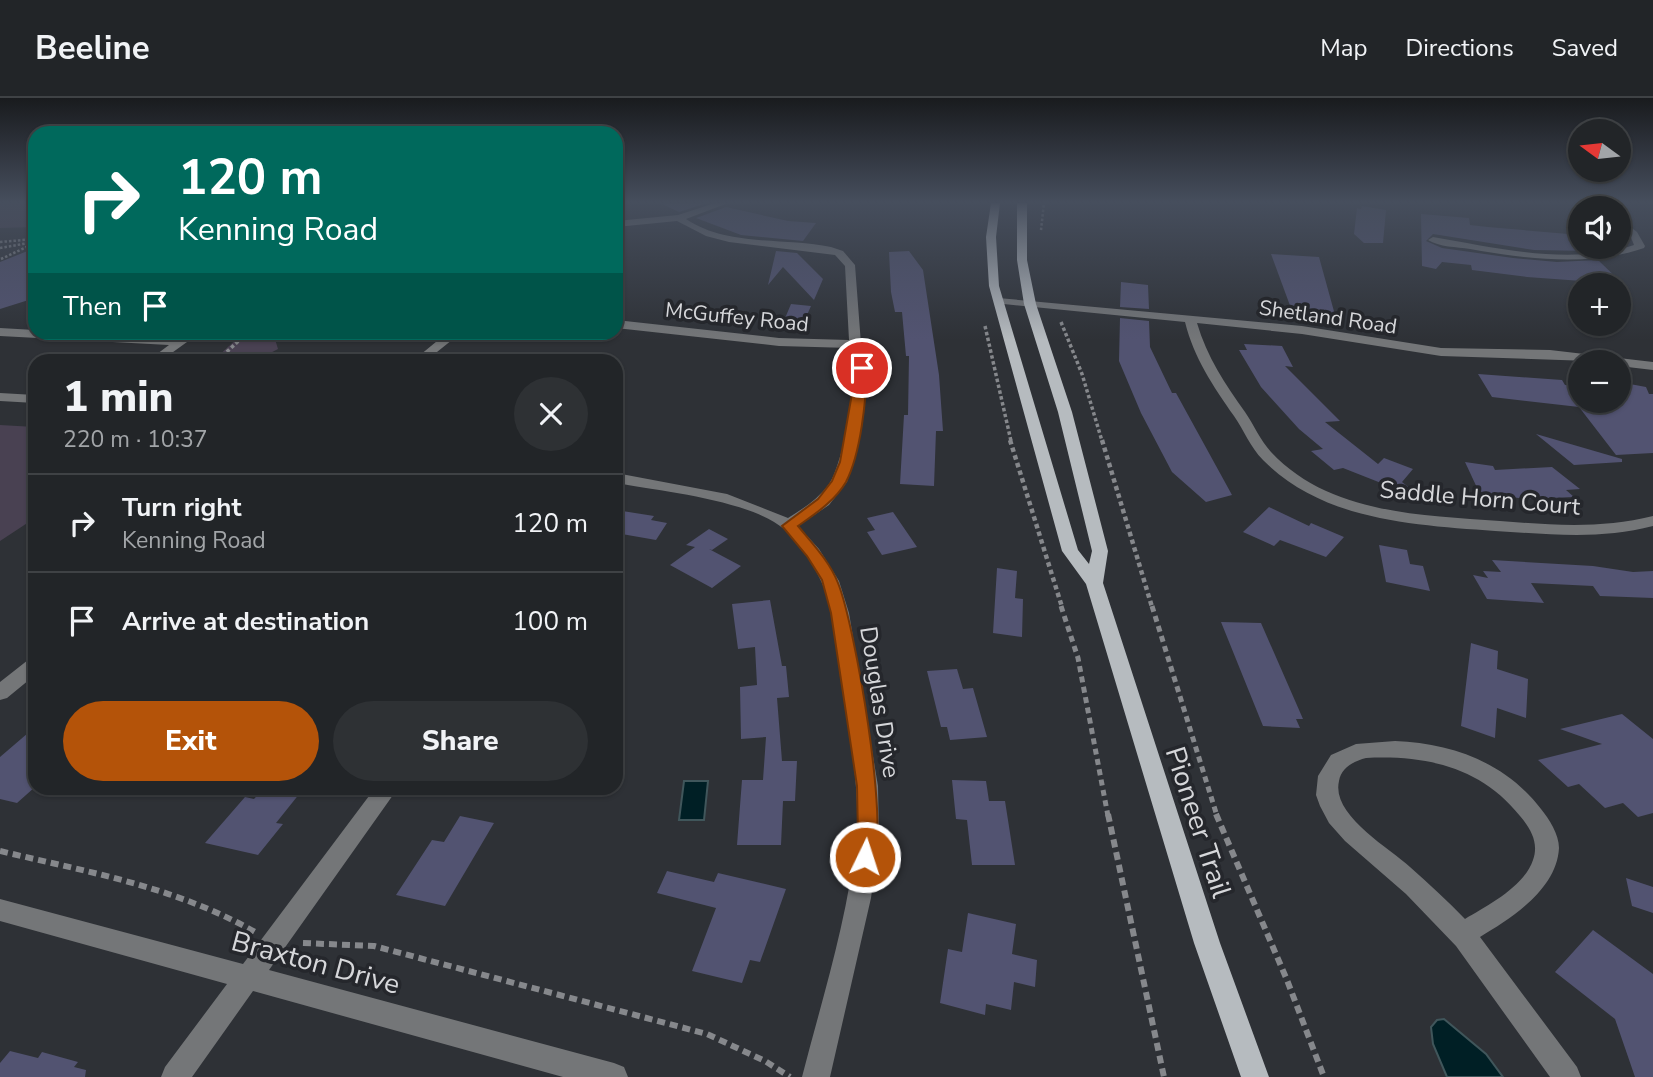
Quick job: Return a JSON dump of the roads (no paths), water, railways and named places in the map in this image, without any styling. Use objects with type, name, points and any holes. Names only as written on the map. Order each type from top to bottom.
[{"type":"main road","name":"Pioneer Trail","points":[[991,249],[998,301],[1070,551],[1094,583],[1207,943],[1255,1077]]},
{"type":"main road","name":"Pioneer Trail","points":[[1022,249],[1030,304],[1065,412],[1100,551],[1094,583]]},
{"type":"street","points":[[789,526],[823,502],[839,482],[846,462],[860,392],[862,368],[855,344],[850,265],[839,253],[822,249]]},
{"type":"street","points":[[1492,249],[1568,254]]},
{"type":"street","name":"Shetland Road","points":[[998,301],[1326,333],[1441,352],[1561,355],[1653,366]]},
{"type":"street","name":"Saddle Horn Court","points":[[1190,319],[1198,348],[1208,370],[1258,444],[1284,472],[1338,501],[1400,518],[1572,532],[1609,531],[1653,521]]},
{"type":"street","name":"McGuffey Road","points":[[623,325],[779,342],[855,344]]},
{"type":"street","points":[[0,332],[28,334]]},
{"type":"street","points":[[145,340],[181,342],[164,354]]},
{"type":"street","points":[[428,354],[446,340]]},
{"type":"street","points":[[0,397],[28,399]]},
{"type":"street","name":"Douglas Drive","points":[[623,479],[722,497],[789,526],[813,553],[830,580],[867,786],[868,837],[859,898],[816,1077]]},
{"type":"street","points":[[0,693],[28,671]]},
{"type":"street","points":[[1462,934],[1490,919],[1529,886],[1545,864],[1547,844],[1537,821],[1509,790],[1490,775],[1464,761],[1399,747],[1356,751],[1339,759],[1328,772],[1327,787],[1331,805],[1346,826],[1402,875],[1462,934],[1567,1077]]},
{"type":"street","points":[[175,1077],[382,795]]},
{"type":"street","name":"Braxton Drive","points":[[0,910],[248,975],[614,1077]]},
{"type":"water","points":[[684,781],[708,781],[704,820],[679,820]]},
{"type":"water","points":[[1444,1019],[1486,1054],[1503,1077],[1447,1077],[1433,1044],[1431,1027],[1437,1020]]}]
